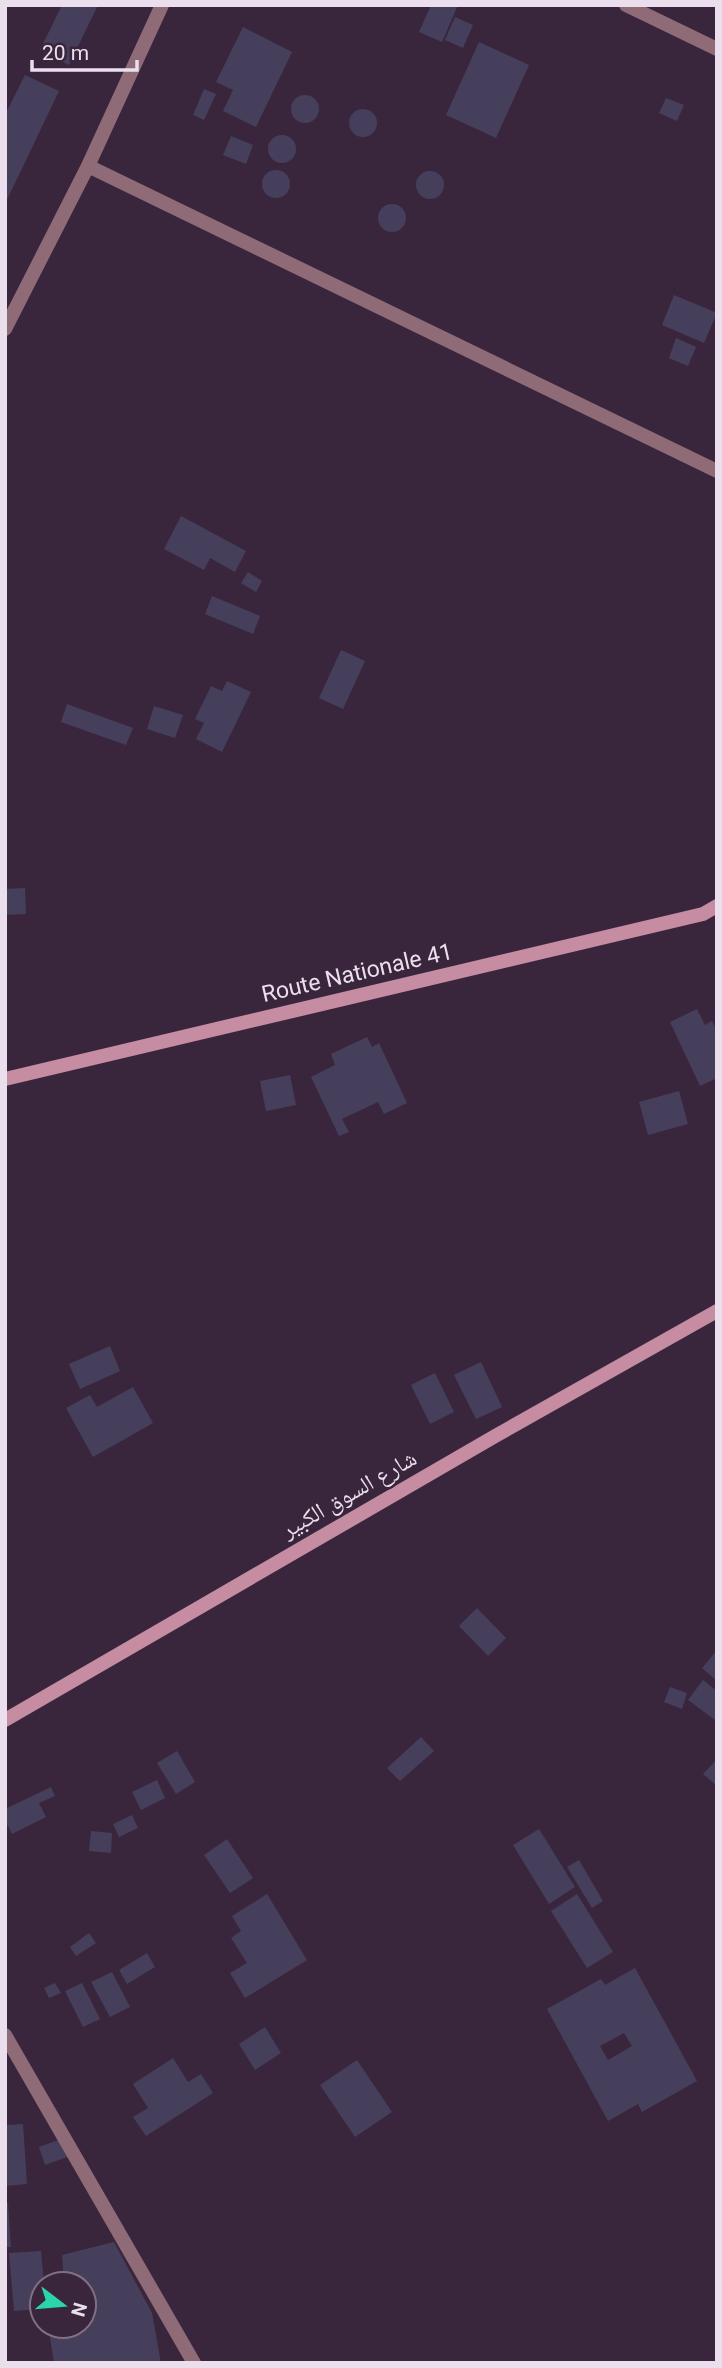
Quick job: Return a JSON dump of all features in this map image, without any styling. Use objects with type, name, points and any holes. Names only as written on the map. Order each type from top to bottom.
[{"type":"street","points":[[5,328],[88,166],[162,5]]},
{"type":"street","points":[[626,5],[717,50]]},
{"type":"street","points":[[88,166],[717,471]]},
{"type":"street","name":"Route Nationale 41","points":[[5,1079],[703,914],[717,906]]},
{"type":"street","name":"شارع السوق الكبير","points":[[5,1720],[496,1435],[717,1311]]},
{"type":"street","points":[[5,2035],[194,2363]]},
{"type":"building","points":[[62,5],[98,5],[69,65],[40,50]]},
{"type":"building","points":[[431,5],[458,5],[442,42],[419,32]]},
{"type":"building","points":[[455,17],[473,25],[463,48],[445,40]]},
{"type":"building","points":[[243,27],[292,52],[256,127],[223,111],[233,90],[216,82]]},
{"type":"building","points":[[479,42],[529,65],[496,138],[446,115]]},
{"type":"building","points":[[25,75],[59,91],[5,204],[5,115]]},
{"type":"building","points":[[204,89],[216,94],[204,120],[193,115]]},
{"type":"building","points":[[305,95],[315,99],[319,109],[315,119],[305,123],[295,119],[291,109],[295,99]]},
{"type":"building","points":[[666,98],[684,105],[677,121],[659,113]]},
{"type":"building","points":[[363,109],[373,113],[377,123],[373,133],[363,137],[353,133],[349,123],[353,113]]},
{"type":"building","points":[[282,135],[292,139],[296,149],[292,159],[282,163],[272,159],[268,149],[272,139]]},
{"type":"building","points":[[231,136],[253,145],[246,164],[223,155]]},
{"type":"building","points":[[276,170],[286,174],[290,184],[286,194],[276,198],[266,194],[262,184],[266,174]]},
{"type":"building","points":[[430,171],[440,175],[444,185],[440,195],[430,199],[420,195],[416,185],[420,175]]},
{"type":"building","points":[[392,204],[402,208],[406,218],[402,228],[392,232],[382,228],[378,218],[382,208]]},
{"type":"building","points":[[674,295],[717,313],[704,343],[662,325]]},
{"type":"building","points":[[676,338],[696,347],[688,366],[669,358]]},
{"type":"building","points":[[181,516],[246,551],[235,572],[210,558],[204,570],[164,549]]},
{"type":"building","points":[[248,572],[262,581],[256,592],[241,583]]},
{"type":"building","points":[[212,596],[260,616],[253,634],[205,614]]},
{"type":"building","points":[[341,650],[365,661],[343,709],[319,698]]},
{"type":"building","points":[[227,681],[251,692],[222,752],[196,739],[204,723],[195,719],[211,686],[222,691]]},
{"type":"building","points":[[67,704],[133,728],[126,745],[61,722]]},
{"type":"building","points":[[154,706],[183,715],[175,738],[147,729]]},
{"type":"building","points":[[25,888],[26,914],[5,915],[5,889]]},
{"type":"building","points":[[697,1009],[705,1025],[712,1021],[717,1030],[717,1078],[700,1086],[670,1022]]},
{"type":"building","points":[[367,1037],[372,1047],[379,1043],[407,1103],[384,1114],[378,1102],[342,1119],[349,1132],[339,1136],[311,1077],[335,1065],[331,1054]]},
{"type":"building","points":[[290,1075],[296,1105],[266,1111],[260,1081]]},
{"type":"building","points":[[679,1091],[688,1124],[648,1135],[639,1102]]},
{"type":"building","points":[[110,1346],[120,1371],[80,1389],[69,1364]]},
{"type":"building","points":[[481,1362],[502,1407],[476,1419],[454,1375]]},
{"type":"building","points":[[435,1373],[454,1412],[430,1424],[411,1385]]},
{"type":"building","points":[[133,1387],[153,1423],[93,1457],[66,1408],[90,1395],[97,1407]]},
{"type":"building","points":[[477,1608],[506,1638],[488,1656],[459,1626]]},
{"type":"building","points":[[717,1650],[717,1681],[702,1668]]},
{"type":"building","points":[[703,1680],[717,1691],[715,1720],[688,1700]]},
{"type":"building","points":[[670,1687],[687,1693],[682,1709],[664,1702]]},
{"type":"building","points":[[421,1737],[434,1751],[400,1781],[387,1768]]},
{"type":"building","points":[[177,1751],[195,1782],[176,1794],[157,1763]]},
{"type":"building","points":[[717,1759],[717,1786],[703,1774]]},
{"type":"building","points":[[157,1780],[165,1798],[141,1810],[132,1792]]},
{"type":"building","points":[[51,1787],[55,1796],[39,1803],[46,1817],[12,1834],[5,1820],[5,1809]]},
{"type":"building","points":[[132,1815],[138,1828],[119,1837],[113,1824]]},
{"type":"building","points":[[539,1829],[575,1887],[549,1904],[513,1845]]},
{"type":"building","points":[[91,1831],[112,1833],[111,1853],[89,1851]]},
{"type":"building","points":[[227,1839],[253,1878],[230,1893],[204,1855]]},
{"type":"building","points":[[579,1860],[603,1901],[592,1908],[567,1867]]},
{"type":"building","points":[[267,1894],[307,1960],[245,1998],[230,1973],[247,1963],[231,1938],[241,1931],[232,1916]]},
{"type":"building","points":[[577,1894],[613,1952],[587,1968],[551,1911]]},
{"type":"building","points":[[89,1933],[96,1943],[76,1956],[70,1947]]},
{"type":"building","points":[[147,1953],[155,1967],[127,1984],[119,1970]]},
{"type":"building","points":[[635,1968],[697,2081],[642,2112],[638,2104],[608,2121],[547,2009],[601,1979],[605,1985]],"holes":[[[624,2033],[632,2046],[608,2060],[600,2046]]]},
{"type":"building","points":[[112,1972],[130,2007],[110,2017],[91,1982]]},
{"type":"building","points":[[55,1983],[61,1993],[49,1998],[44,1988]]},
{"type":"building","points":[[82,1983],[100,2019],[83,2027],[65,1991]]},
{"type":"building","points":[[265,2027],[281,2053],[255,2070],[239,2044]]},
{"type":"building","points":[[173,2058],[188,2082],[201,2074],[213,2093],[146,2136],[133,2117],[148,2108],[133,2084]]},
{"type":"building","points":[[357,2060],[392,2112],[355,2137],[320,2085]]},
{"type":"building","points":[[23,2124],[27,2184],[5,2186],[5,2125]]},
{"type":"building","points":[[61,2139],[67,2157],[45,2165],[39,2147]]},
{"type":"building","points":[[5,2203],[8,2203],[11,2247],[5,2247]]},
{"type":"building","points":[[114,2242],[152,2313],[161,2363],[54,2363],[50,2340],[98,2340],[98,2270],[63,2270],[62,2255]]},
{"type":"building","points":[[41,2251],[43,2270],[28,2270],[28,2310],[14,2311],[9,2253]]}]
